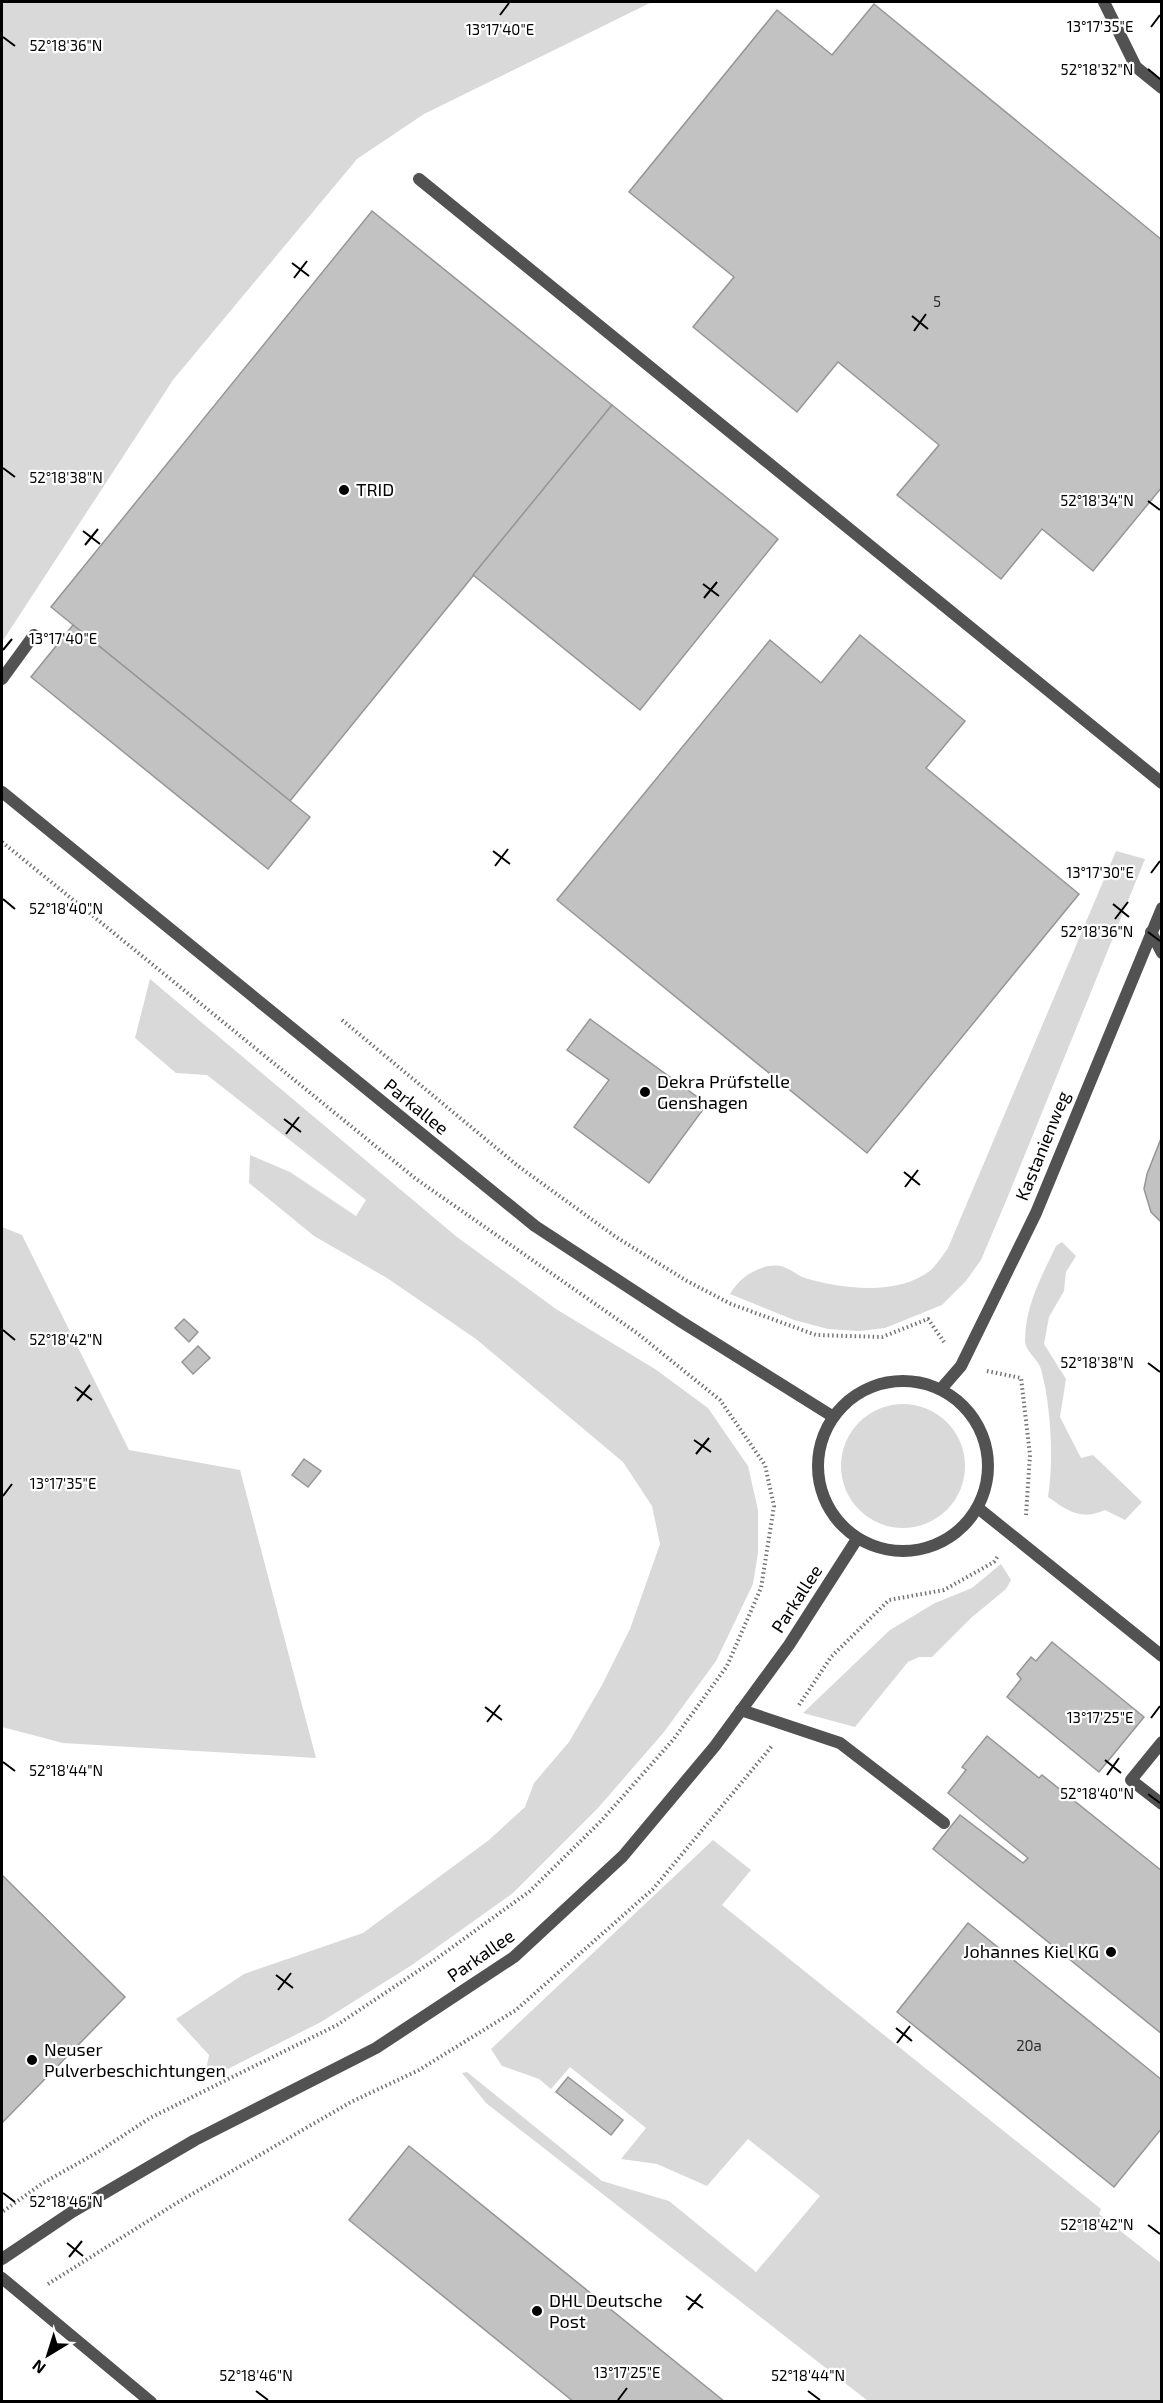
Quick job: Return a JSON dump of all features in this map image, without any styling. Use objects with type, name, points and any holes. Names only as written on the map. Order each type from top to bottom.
[{"type":"street","points":[[1104,2],[1136,67],[1161,88]]},
{"type":"street","points":[[419,179],[1161,783]]},
{"type":"street","points":[[2,679],[34,635]]},
{"type":"street","name":"Parkallee","points":[[2,792],[535,1226],[680,1322],[832,1416]]},
{"type":"street","name":"Kastanienweg","points":[[941,1389],[961,1365],[1036,1212],[1156,934],[1161,908]]},
{"type":"street","points":[[1156,934],[1161,941]]},
{"type":"street","points":[[1156,934],[1161,953]]},
{"type":"street","points":[[912,1381],[941,1389],[964,1406],[980,1428],[988,1455],[987,1483],[978,1508],[960,1530],[936,1545],[910,1552],[882,1550],[857,1539],[836,1521],[822,1496],[816,1469],[820,1441],[832,1416],[854,1395],[882,1382],[912,1381]]},
{"type":"street","points":[[978,1508],[1161,1656]]},
{"type":"street","name":"Parkallee","points":[[2,2259],[72,2212],[195,2140],[376,2048],[514,1958],[622,1856],[715,1746],[789,1645],[857,1539]]},
{"type":"street","points":[[741,1710],[840,1743],[944,1823]]},
{"type":"street","points":[[1161,1742],[1131,1780],[1161,1804]]},
{"type":"street","points":[[2,2278],[151,2402]]},
{"type":"path","points":[[2,842],[416,1179],[637,1333],[720,1400],[765,1465],[774,1506],[761,1588],[727,1666],[673,1740],[602,1821],[530,1891],[436,1959],[337,2025],[150,2118],[98,2152],[43,2183],[2,2212]]},
{"type":"path","points":[[25,2298],[175,2204],[351,2102],[419,2070],[516,2010],[653,1889],[773,1745],[831,1657],[889,1600],[944,1590],[994,1562],[1027,1514],[1030,1455],[1021,1378],[961,1365],[928,1319],[882,1337],[816,1335],[731,1304],[677,1276],[616,1237],[518,1166],[342,1020]]},
{"type":"shaded area","points":[[2,2],[652,2],[424,114],[357,159],[173,380],[2,642]]},
{"type":"shaded area","points":[[1116,851],[1145,859],[981,1260],[966,1281],[942,1305],[885,1328],[860,1331],[828,1329],[794,1320],[730,1294],[739,1282],[751,1273],[772,1266],[783,1267],[819,1282],[870,1288],[903,1284],[933,1268],[948,1248]]},
{"type":"shaded area","points":[[150,979],[457,1237],[556,1309],[655,1369],[708,1408],[748,1466],[758,1510],[758,1553],[753,1584],[716,1661],[664,1732],[598,1808],[513,1893],[412,1965],[321,2022],[204,2081],[209,2055],[176,2019],[244,1974],[363,1933],[489,1840],[525,1807],[534,1783],[569,1742],[602,1685],[630,1629],[660,1544],[652,1506],[623,1462],[476,1339],[387,1278],[314,1236],[249,1183],[250,1155],[290,1172],[356,1216],[366,1200],[207,1075],[176,1073],[135,1038]]},
{"type":"shaded area","points":[[2,1227],[22,1235],[129,1450],[240,1470],[316,1758],[63,1743],[2,1727]]},
{"type":"shaded area","points":[[1062,1242],[1076,1256],[1066,1272],[1064,1291],[1049,1317],[1044,1344],[1066,1379],[1060,1417],[1081,1458],[1093,1455],[1142,1502],[1125,1520],[1105,1510],[1089,1515],[1075,1513],[1048,1497],[1051,1450],[1047,1399],[1041,1369],[1025,1342],[1031,1304],[1056,1246]]},
{"type":"shaded area","points":[[903,1404],[927,1409],[947,1422],[960,1442],[965,1466],[960,1490],[947,1510],[927,1523],[903,1528],[879,1523],[859,1510],[846,1490],[841,1466],[846,1442],[859,1422],[879,1409]]},
{"type":"shaded area","points":[[1001,1564],[1011,1580],[1006,1589],[971,1618],[932,1657],[919,1657],[908,1662],[855,1727],[803,1713],[890,1630],[935,1603],[972,1588]]},
{"type":"shaded area","points":[[713,1840],[751,1870],[722,1905],[1101,2209],[1099,2214],[1161,2263],[1161,2401],[868,2401],[486,2103],[462,2073],[467,2072],[602,2181],[669,2201],[756,2272],[820,2196],[748,2139],[707,2186],[657,2164],[621,2159],[646,2128],[570,2067],[551,2089],[539,2079],[502,2066],[491,2049]]},
{"type":"building","points":[[874,4],[1162,240],[1162,487],[1093,571],[1042,529],[1001,579],[897,495],[939,445],[838,362],[797,412],[693,327],[734,277],[629,192],[777,10],[832,55]]},
{"type":"building","name":"TRID","points":[[372,211],[612,405],[290,801],[51,607]]},
{"type":"building","points":[[612,405],[778,539],[640,710],[473,575]]},
{"type":"building","points":[[73,625],[310,817],[268,869],[31,677]]},
{"type":"building","points":[[860,635],[965,721],[926,768],[1079,894],[867,1153],[557,900],[770,640],[821,683]]},
{"type":"building","name":"Dekra Prüfstelle Genshagen","points":[[590,1019],[707,1104],[649,1183],[574,1127],[609,1080],[567,1050]]},
{"type":"building","points":[[1162,1136],[1162,1223],[1151,1212],[1144,1189],[1147,1174]]},
{"type":"building","points":[[184,1319],[198,1332],[189,1342],[175,1328]]},
{"type":"building","points":[[198,1346],[210,1358],[193,1374],[182,1362]]},
{"type":"building","points":[[304,1459],[321,1471],[308,1487],[292,1475]]},
{"type":"building","points":[[1052,1642],[1144,1717],[1099,1772],[1007,1697],[1021,1679],[1017,1674],[1031,1657],[1036,1661]]},
{"type":"building","name":"Johannes Kiel KG","points":[[987,1736],[1039,1778],[1042,1775],[1162,1871],[1162,2034],[933,1849],[960,1815],[1023,1863],[1028,1858],[948,1793],[966,1770],[962,1767]]},
{"type":"building","name":"Neuser Pulverbeschichtungen","points":[[2,1875],[125,1997],[2,2123]]},
{"type":"building","points":[[968,1923],[1162,2080],[1162,2128],[1114,2187],[897,2012]]},
{"type":"building","points":[[568,2077],[623,2120],[611,2135],[556,2092]]},
{"type":"building","name":"DHL Deutsche Post","points":[[409,2146],[725,2402],[574,2402],[349,2220]]},
{"type":"place","name":"TRID","points":[[344,490]]},
{"type":"place","name":"Dekra Prüfstelle Genshagen","points":[[645,1092]]},
{"type":"place","name":"Johannes Kiel KG","points":[[1111,1952]]},
{"type":"place","name":"Neuser Pulverbeschichtungen","points":[[32,2060]]},
{"type":"place","name":"DHL Deutsche Post","points":[[537,2311]]}]
